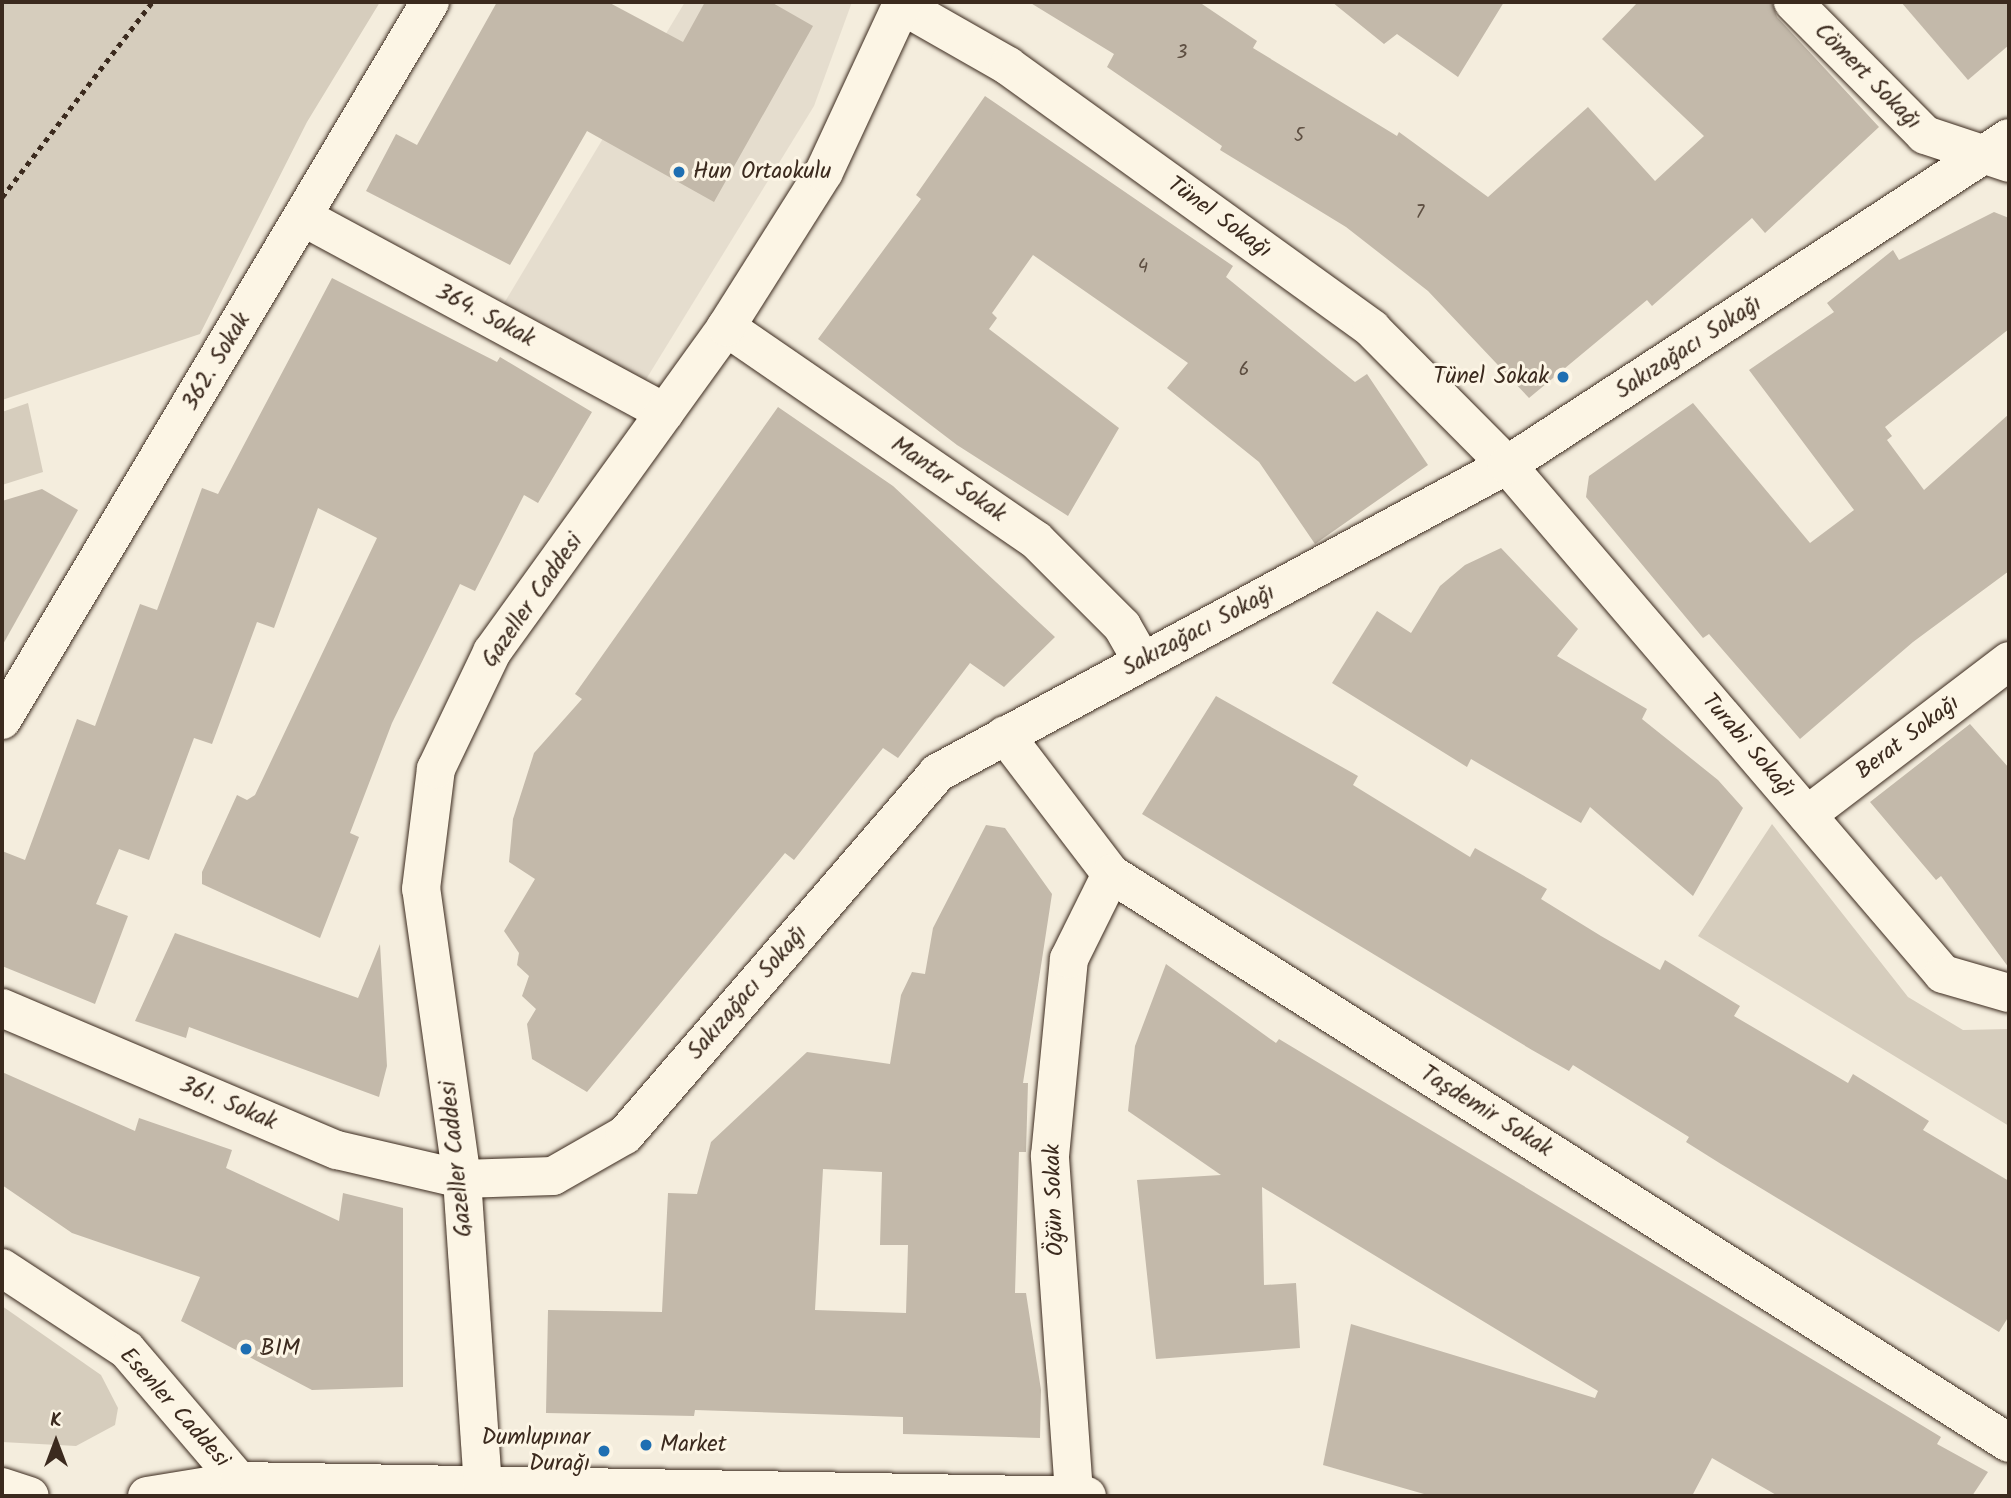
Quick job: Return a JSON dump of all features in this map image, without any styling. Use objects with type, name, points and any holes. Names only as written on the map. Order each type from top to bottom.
[{"type":"street","name":"362. Sokak","points":[[2,720],[305,218],[430,2]]},
{"type":"street","name":"Cömert Sokağı","points":[[1793,2],[1925,135],[2001,153]]},
{"type":"street","name":"Gazeller Caddesi","points":[[483,1487],[462,1179],[421,889],[436,769],[492,652],[726,327],[824,172],[903,4]]},
{"type":"street","name":"Tünel Sokağı","points":[[903,4],[1008,66],[1372,329],[1507,465]]},
{"type":"street","name":"Sakızağacı Sokağı","points":[[462,1179],[553,1176],[625,1135],[937,773],[1507,465],[2001,153]]},
{"type":"street","name":"364. Sokak","points":[[305,218],[665,413]]},
{"type":"street","name":"Mantar Sokak","points":[[726,327],[1036,540],[1122,626],[1142,661]]},
{"type":"street","name":"Turabi Sokağı","points":[[1507,465],[1943,974],[2009,993]]},
{"type":"street","name":"Berat Sokağı","points":[[1807,815],[2009,660]]},
{"type":"street","name":"Taşdemir Sokak","points":[[1004,736],[1111,874],[2009,1443]]},
{"type":"street","name":"Öğün Sokak","points":[[1081,1495],[1050,1156],[1069,959],[1111,874]]},
{"type":"street","name":"361. Sokak","points":[[2,1007],[337,1150],[462,1179]]},
{"type":"street","name":"Esenler Caddesi","points":[[2,1268],[127,1350],[239,1481]]},
{"type":"street","points":[[147,1496],[239,1481],[1081,1495]]},
{"type":"street","points":[[2,1486],[30,1496]]},
{"type":"path","points":[[2,197],[152,2]]},
{"type":"shaded area","points":[[2,2],[380,2],[307,122],[200,334],[2,400]]},
{"type":"shaded area","name":"Hun Ortaokulu","points":[[685,2],[852,2],[814,106],[645,381],[500,310]]},
{"type":"shaded area","points":[[28,403],[43,472],[2,485],[2,412]]},
{"type":"shaded area","points":[[1772,824],[1908,997],[1963,1030],[2009,1029],[2009,1126],[1698,936]]},
{"type":"shaded area","points":[[2,1306],[101,1375],[118,1408],[115,1425],[76,1446],[2,1442]]},
{"type":"building","points":[[497,2],[608,2],[683,42],[705,2],[771,2],[813,26],[714,202],[587,131],[510,265],[366,191],[396,134],[417,145]]},
{"type":"building","points":[[1029,2],[1199,2],[1257,41],[1253,48],[1397,136],[1399,132],[1488,197],[1588,107],[1655,181],[1704,136],[1602,39],[1638,2],[1772,2],[1777,17],[1879,127],[1765,233],[1752,218],[1652,306],[1647,300],[1529,398],[1428,291],[1346,227],[1220,150],[1222,146],[1107,67],[1114,54]]},
{"type":"building","points":[[1332,2],[1504,2],[1458,77],[1397,34],[1384,44]]},
{"type":"building","points":[[1901,2],[2009,2],[2009,45],[1968,80]]},
{"type":"building","points":[[985,96],[1233,266],[1226,277],[1355,382],[1367,374],[1428,465],[1315,544],[1259,462],[1167,388],[1188,363],[1033,255],[992,313],[997,318],[989,329],[1119,428],[1068,516],[957,445],[818,339],[921,199],[916,195]]},
{"type":"building","points":[[1994,212],[2009,218],[2009,329],[1885,427],[1892,436],[1887,440],[1924,490],[2009,414],[2009,571],[1913,642],[1800,739],[1709,634],[1703,638],[1586,497],[1589,476],[1693,403],[1810,543],[1854,510],[1749,370],[1834,312],[1827,303],[1893,250],[1899,260]]},
{"type":"building","points":[[332,278],[497,362],[500,357],[592,412],[538,503],[524,495],[475,591],[460,584],[392,723],[350,833],[359,837],[320,938],[202,884],[202,872],[237,795],[247,800],[255,795],[377,538],[318,508],[274,628],[257,622],[212,744],[194,738],[149,860],[119,849],[96,904],[128,916],[95,1004],[2,966],[2,851],[25,860],[77,719],[95,726],[140,604],[157,610],[202,488],[218,494]]},
{"type":"building","points":[[778,407],[893,486],[1055,637],[1004,687],[970,663],[898,758],[883,748],[794,860],[785,853],[587,1092],[532,1059],[527,1024],[536,1009],[522,996],[529,976],[517,965],[519,953],[504,931],[535,879],[509,862],[513,819],[534,753],[582,699],[575,694]]},
{"type":"building","points":[[42,489],[78,510],[2,646],[2,501]]},
{"type":"building","points":[[1501,548],[1578,629],[1557,656],[1647,709],[1642,719],[1718,780],[1743,808],[1693,896],[1590,807],[1581,823],[1471,759],[1467,767],[1332,683],[1377,611],[1411,633],[1440,586],[1465,565]]},
{"type":"building","points":[[1216,696],[1358,776],[1353,785],[1470,857],[1475,848],[1547,889],[1541,899],[1601,936],[1660,970],[1665,960],[1740,1006],[1734,1016],[1848,1083],[1853,1074],[1929,1121],[1923,1130],[2009,1181],[2009,1316],[1999,1332],[1721,1164],[1686,1142],[1689,1137],[1573,1065],[1569,1071],[1532,1050],[1142,814]]},
{"type":"building","points":[[1970,724],[2009,768],[2009,968],[1941,876],[1936,880],[1870,802]]},
{"type":"building","points":[[986,825],[1005,828],[1052,894],[1023,1083],[1028,1083],[1026,1152],[1019,1152],[1015,1293],[1026,1293],[1041,1390],[1040,1438],[903,1434],[903,1417],[695,1410],[694,1416],[546,1413],[548,1310],[662,1312],[668,1193],[697,1194],[711,1142],[807,1052],[890,1064],[901,995],[912,972],[925,974],[933,928]],"holes":[[[823,1169],[882,1172],[880,1245],[908,1245],[906,1313],[815,1310]]]},
{"type":"building","points":[[175,933],[358,998],[380,944],[387,1066],[379,1097],[189,1027],[186,1038],[135,1021]]},
{"type":"building","points":[[1166,964],[1276,1043],[1279,1039],[1895,1409],[1941,1437],[1937,1444],[1988,1472],[1972,1496],[1778,1496],[1712,1458],[1692,1496],[1431,1496],[1323,1465],[1351,1324],[1595,1398],[1598,1391],[1262,1187],[1264,1285],[1296,1283],[1300,1348],[1156,1359],[1137,1180],[1221,1175],[1128,1111],[1135,1046]]},
{"type":"building","points":[[2,1072],[135,1131],[139,1118],[232,1150],[226,1168],[339,1221],[343,1193],[403,1208],[403,1387],[312,1390],[181,1321],[200,1277],[72,1233],[2,1185]]},
{"type":"place","name":"Hun Ortaokulu","points":[[679,172]]},
{"type":"place","name":"Tünel Sokak","points":[[1563,377]]},
{"type":"place","name":"BIM","points":[[246,1349]]},
{"type":"place","name":"Market","points":[[646,1445]]},
{"type":"place","name":"Dumlupınar Durağı","points":[[604,1451]]}]
